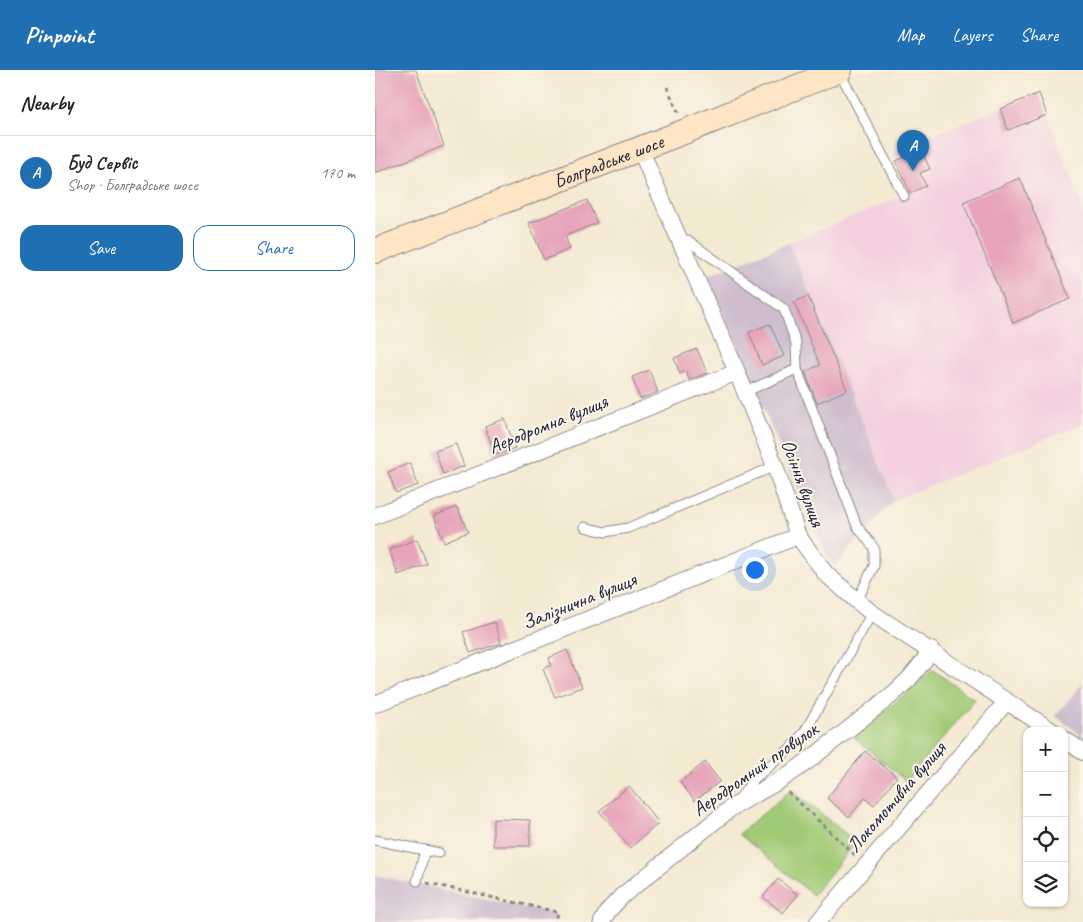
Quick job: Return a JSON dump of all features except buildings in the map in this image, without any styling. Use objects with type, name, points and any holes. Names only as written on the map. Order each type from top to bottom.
[{"type":"main road","name":"Болградське шосе","points":[[375,251],[839,70]]},
{"type":"street","name":"Осіння вулиця","points":[[640,149],[737,372],[775,466],[798,536],[826,574],[872,613],[1046,727]]},
{"type":"street","name":"Аеродромна вулиця","points":[[375,516],[737,372]]},
{"type":"street","name":"Залізнична вулиця","points":[[375,704],[798,536]]},
{"type":"street","name":"Аеродромний провулок","points":[[602,922],[608,911],[622,896],[731,808],[797,769],[893,694],[909,679],[931,650]]},
{"type":"street","name":"Локомотивна вулиця","points":[[818,922],[1007,701]]},
{"type":"street","points":[[1068,742],[1083,752]]},
{"type":"lane","points":[[839,70],[904,196]]},
{"type":"lane","points":[[681,243],[687,240],[783,309],[796,342],[797,369],[857,526],[874,548],[874,566],[857,601]]},
{"type":"lane","points":[[745,392],[797,369]]},
{"type":"lane","points":[[585,527],[605,532],[628,528],[775,466]]},
{"type":"lane","points":[[731,808],[755,778],[791,748],[805,731],[872,613]]},
{"type":"lane","points":[[375,840],[439,853]]},
{"type":"lane","points":[[417,881],[425,850]]},
{"type":"path","points":[[667,87],[682,121]]},
{"type":"path","points":[[777,782],[866,865]]},
{"type":"path","points":[[417,881],[558,912],[555,922]]},
{"type":"shaded area","points":[[1039,93],[1083,205],[1083,424],[894,500],[789,243],[910,193],[892,151]]},
{"type":"shaded area","points":[[789,243],[894,500],[835,566],[827,556],[817,534],[707,276]]},
{"type":"shaded area","points":[[1083,683],[1083,736],[1055,716]]},
{"type":"shaded area","points":[[375,875],[555,914],[553,922],[375,922]]},
{"type":"green space","points":[[933,670],[975,700],[906,781],[854,738]]},
{"type":"green space","points":[[791,790],[856,842],[813,895],[739,834]]},
{"type":"place","name":"Буд Сервіс","points":[[913,171]]}]
